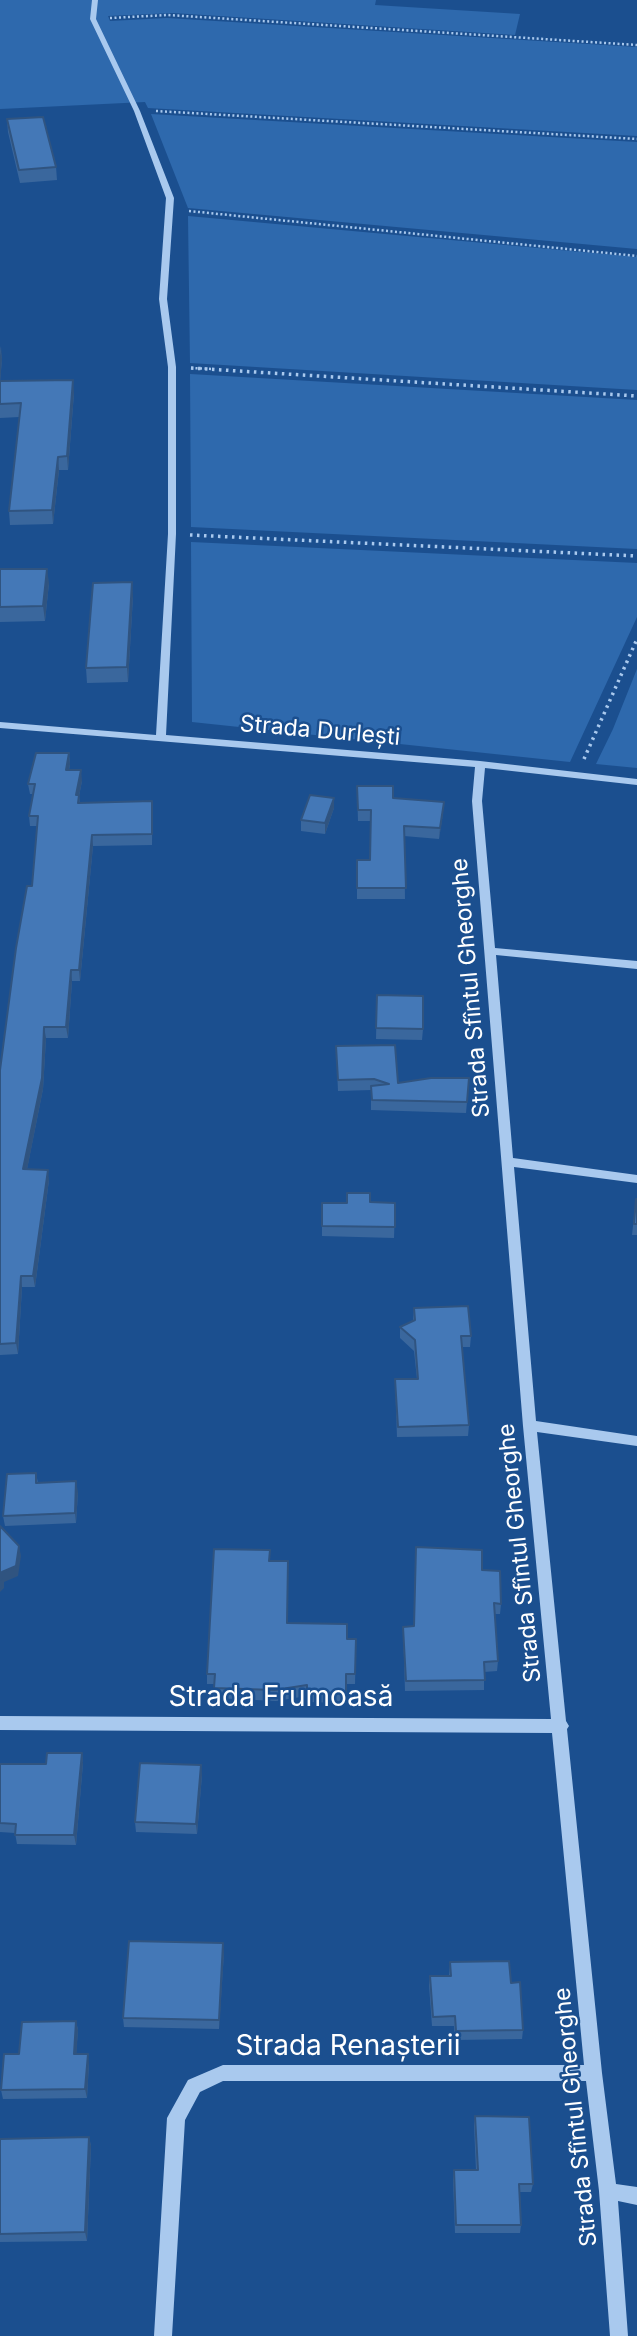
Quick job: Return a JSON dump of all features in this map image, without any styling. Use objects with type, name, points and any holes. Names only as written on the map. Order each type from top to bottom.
[{"type":"street","points":[[95,0],[93,19],[137,111],[170,198],[163,299],[172,367],[172,534],[161,737]]},
{"type":"street","name":"Strada Durlești","points":[[0,725],[480,764],[637,782]]},
{"type":"street","name":"Strada Sfîntul Gheorghe","points":[[480,764],[477,800],[530,1426],[593,2073],[608,2191],[619,2336]]},
{"type":"street","points":[[491,951],[637,965]]},
{"type":"street","points":[[508,1162],[637,1179]]},
{"type":"street","points":[[530,1426],[637,1441]]},
{"type":"street","name":"Strada Frumoasă","points":[[0,1723],[561,1726]]},
{"type":"street","name":"Strada Renașterii","points":[[163,2336],[176,2118],[194,2085],[223,2073],[593,2073]]},
{"type":"street","points":[[608,2191],[637,2196]]},
{"type":"path","points":[[93,19],[168,15],[637,45]]},
{"type":"path","points":[[137,111],[380,122],[637,139]]},
{"type":"path","points":[[169,209],[637,256]]},
{"type":"path","points":[[172,367],[637,396]]},
{"type":"path","points":[[172,534],[637,556]]},
{"type":"path","points":[[576,776],[637,639]]},
{"type":"shaded area","points":[[0,0],[376,0],[375,5],[520,14],[515,35],[173,13],[108,16],[110,21],[167,18],[637,47],[637,136],[148,108],[145,102],[0,109]]},
{"type":"shaded area","points":[[151,114],[637,142],[637,249],[188,208]]},
{"type":"shaded area","points":[[188,216],[637,257],[637,390],[190,363]]},
{"type":"shaded area","points":[[190,374],[637,400],[637,549],[191,527]]},
{"type":"shaded area","points":[[191,542],[637,563],[637,617],[570,762],[192,722]]},
{"type":"shaded area","points":[[637,669],[637,768],[596,764],[613,729]]},
{"type":"building","points":[[43,117],[56,167],[19,170],[7,119]]},
{"type":"building","points":[[73,380],[67,456],[58,457],[52,510],[9,511],[21,403],[0,404],[0,381]]},
{"type":"building","points":[[0,569],[47,569],[43,606],[0,607]]},
{"type":"building","points":[[132,582],[127,667],[86,668],[93,583]]},
{"type":"building","points":[[36,753],[69,753],[66,770],[81,770],[76,795],[79,795],[78,803],[152,801],[152,834],[92,835],[79,970],[71,970],[66,1027],[44,1027],[42,1078],[23,1169],[48,1170],[33,1276],[21,1276],[16,1343],[0,1344],[0,1070],[16,948],[27,886],[32,886],[38,816],[29,816],[35,784],[28,784]]},
{"type":"building","points":[[357,786],[393,786],[393,798],[444,802],[440,828],[404,826],[406,888],[357,888],[357,860],[370,860],[371,810],[358,810]]},
{"type":"building","points":[[310,795],[334,798],[325,823],[301,820]]},
{"type":"building","points":[[377,995],[423,996],[423,1029],[376,1028]]},
{"type":"building","points":[[395,1045],[398,1083],[431,1078],[469,1078],[467,1102],[372,1100],[371,1086],[389,1084],[374,1079],[338,1080],[336,1046]]},
{"type":"building","points":[[347,1193],[370,1193],[370,1202],[395,1203],[395,1227],[322,1226],[322,1203],[347,1203]]},
{"type":"building","points":[[636,1199],[637,1224],[634,1224]]},
{"type":"building","points":[[468,1306],[471,1336],[461,1336],[469,1425],[398,1427],[395,1379],[418,1379],[415,1340],[400,1327],[415,1320],[414,1308]]},
{"type":"building","points":[[36,1473],[36,1483],[76,1481],[75,1513],[3,1516],[7,1474]]},
{"type":"building","points":[[0,1526],[19,1546],[16,1566],[2,1572],[0,1580]]},
{"type":"building","points":[[416,1547],[482,1550],[482,1570],[500,1571],[501,1604],[494,1603],[498,1661],[484,1662],[485,1680],[406,1681],[403,1627],[414,1626]]},
{"type":"building","points":[[214,1549],[270,1550],[269,1561],[288,1561],[287,1623],[347,1624],[347,1639],[356,1639],[355,1674],[346,1674],[346,1693],[307,1692],[307,1685],[275,1690],[214,1688],[215,1674],[207,1674]]},
{"type":"building","points":[[47,1753],[82,1753],[74,1835],[15,1835],[16,1824],[0,1823],[0,1764],[46,1764]]},
{"type":"building","points":[[140,1763],[201,1765],[196,1824],[135,1822]]},
{"type":"building","points":[[129,1941],[223,1943],[219,2020],[123,2018]]},
{"type":"building","points":[[509,1961],[511,1983],[520,1982],[523,2030],[456,2031],[455,2016],[433,2017],[430,1976],[451,1976],[450,1962]]},
{"type":"building","points":[[76,2021],[74,2054],[88,2054],[85,2089],[1,2090],[4,2054],[19,2054],[22,2022]]},
{"type":"building","points":[[475,2116],[529,2117],[533,2184],[519,2184],[521,2225],[456,2225],[454,2170],[478,2170]]},
{"type":"building","points":[[89,2137],[85,2232],[0,2234],[0,2139]]}]
